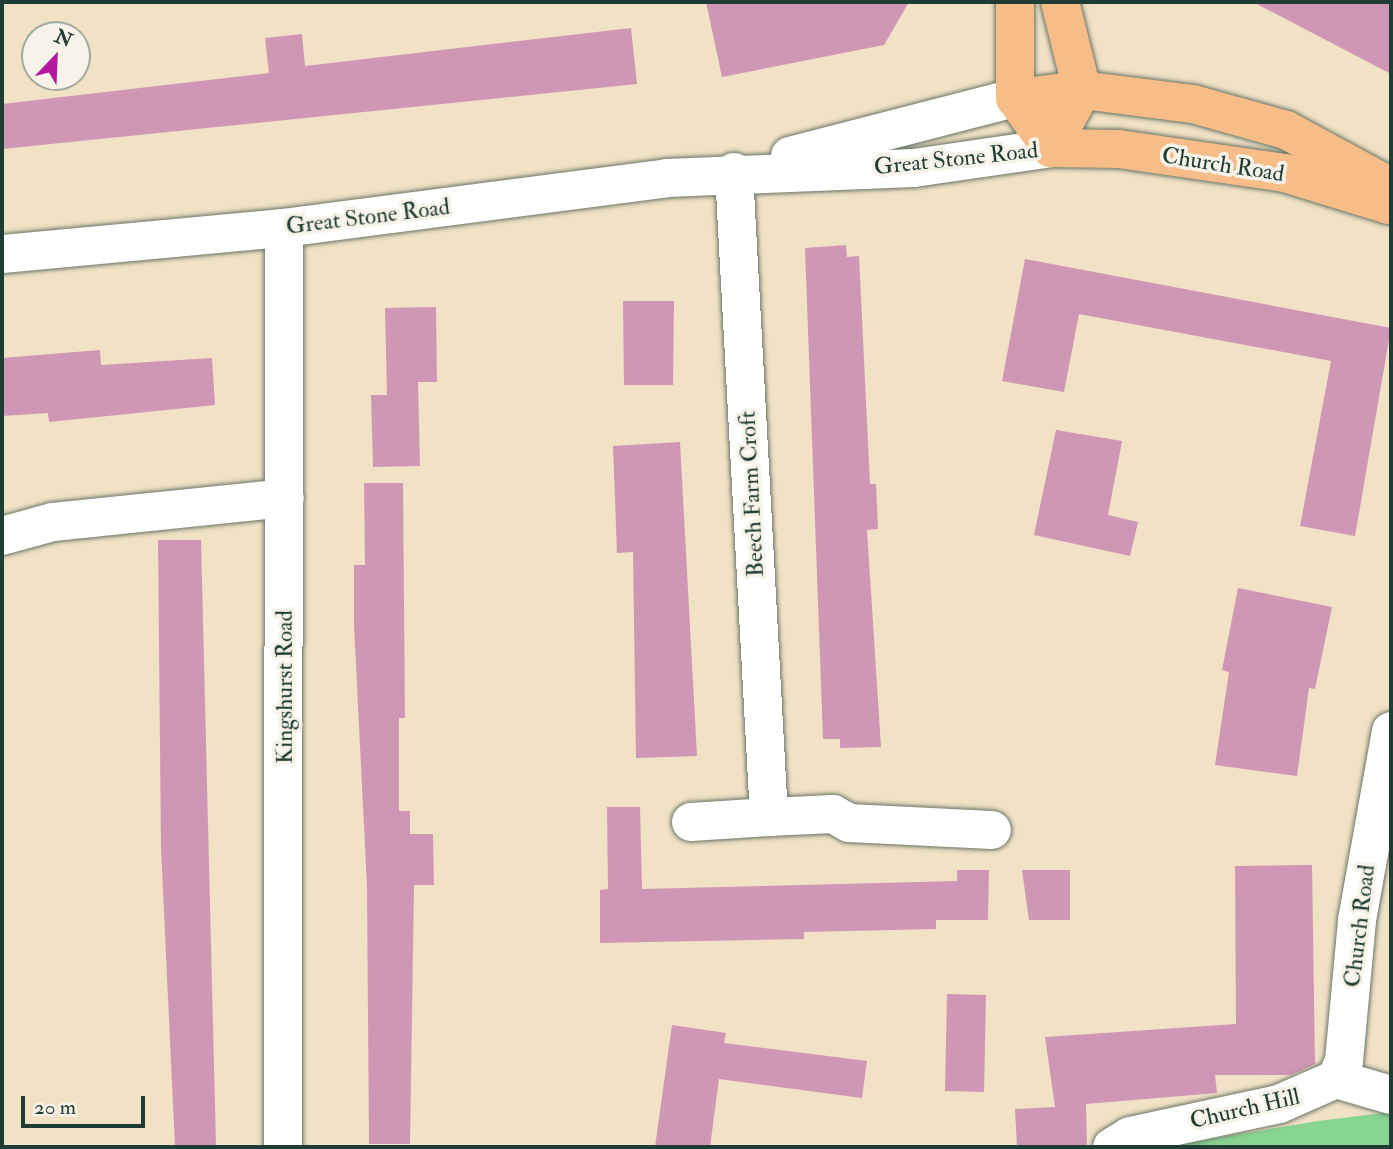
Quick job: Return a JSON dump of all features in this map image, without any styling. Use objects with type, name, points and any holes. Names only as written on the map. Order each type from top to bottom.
[{"type":"main road","points":[[1015,2],[1015,98],[1051,148],[1082,90],[1060,2]]},
{"type":"main road","name":"Church Road","points":[[1015,98],[1082,90],[1181,101],[1286,130],[1391,187]]},
{"type":"main road","name":"Church Road","points":[[1051,148],[1119,149],[1285,173],[1391,206]]},
{"type":"street","name":"Great Stone Road","points":[[734,172],[1015,98]]},
{"type":"street","name":"Great Stone Road","points":[[2,254],[284,228],[734,172],[914,168],[1051,148]]},
{"type":"street","name":"Beech Farm Croft","points":[[734,172],[769,817]]},
{"type":"street","name":"Kingshurst Road","points":[[283,1147],[284,228]]},
{"type":"street","points":[[2,536],[53,522],[285,498]]},
{"type":"street","name":"Church Road","points":[[1336,1079],[1350,1025],[1379,864],[1391,731]]},
{"type":"street","points":[[691,822],[833,814],[849,822],[992,830]]},
{"type":"street","points":[[1336,1079],[1391,1095]]},
{"type":"street","name":"Church Hill","points":[[1112,1147],[1130,1136],[1279,1104],[1336,1079]]},
{"type":"green space","points":[[1391,1112],[1391,1147],[1163,1147],[1318,1121]]},
{"type":"building","points":[[706,2],[909,2],[884,45],[722,77]]},
{"type":"building","points":[[1253,2],[1391,2],[1391,74]]},
{"type":"building","points":[[631,28],[637,84],[2,149],[2,104],[269,73],[265,38],[302,34],[305,66]]},
{"type":"building","points":[[846,245],[847,257],[859,256],[870,484],[876,484],[878,529],[867,530],[881,747],[840,748],[840,739],[823,739],[805,248]]},
{"type":"building","points":[[1025,259],[1391,328],[1355,536],[1300,526],[1331,361],[1079,314],[1064,392],[1002,381]]},
{"type":"building","points":[[623,301],[674,301],[673,385],[624,385]]},
{"type":"building","points":[[436,307],[437,382],[418,382],[420,466],[373,467],[371,395],[387,395],[385,308]]},
{"type":"building","points":[[100,350],[101,365],[212,358],[215,405],[49,422],[48,413],[2,416],[2,358]]},
{"type":"building","points":[[1056,430],[1122,441],[1108,515],[1138,522],[1130,556],[1034,535]]},
{"type":"building","points":[[680,442],[697,756],[636,758],[633,552],[617,553],[613,446]]},
{"type":"building","points":[[364,483],[403,483],[405,718],[399,718],[399,811],[410,811],[410,834],[433,834],[434,885],[414,885],[410,1144],[369,1144],[367,886],[354,625],[354,565],[365,565]]},
{"type":"building","points":[[158,540],[201,540],[216,1147],[175,1147],[161,848]]},
{"type":"building","points":[[1238,588],[1332,607],[1315,689],[1309,688],[1297,776],[1215,765],[1229,672],[1222,670]]},
{"type":"building","points":[[607,807],[640,807],[642,889],[957,881],[957,870],[989,870],[988,920],[936,920],[936,929],[804,932],[804,939],[600,943],[600,890],[608,889]]},
{"type":"building","points":[[1312,865],[1315,1064],[1291,1075],[1215,1075],[1217,1093],[1086,1104],[1087,1147],[1017,1147],[1015,1109],[1055,1107],[1045,1037],[1236,1024],[1235,866]]},
{"type":"building","points":[[1022,870],[1070,870],[1070,920],[1029,920]]},
{"type":"building","points":[[947,994],[986,995],[984,1092],[945,1091]]},
{"type":"building","points":[[672,1025],[726,1033],[724,1043],[867,1061],[862,1098],[719,1079],[710,1147],[655,1147]]}]
